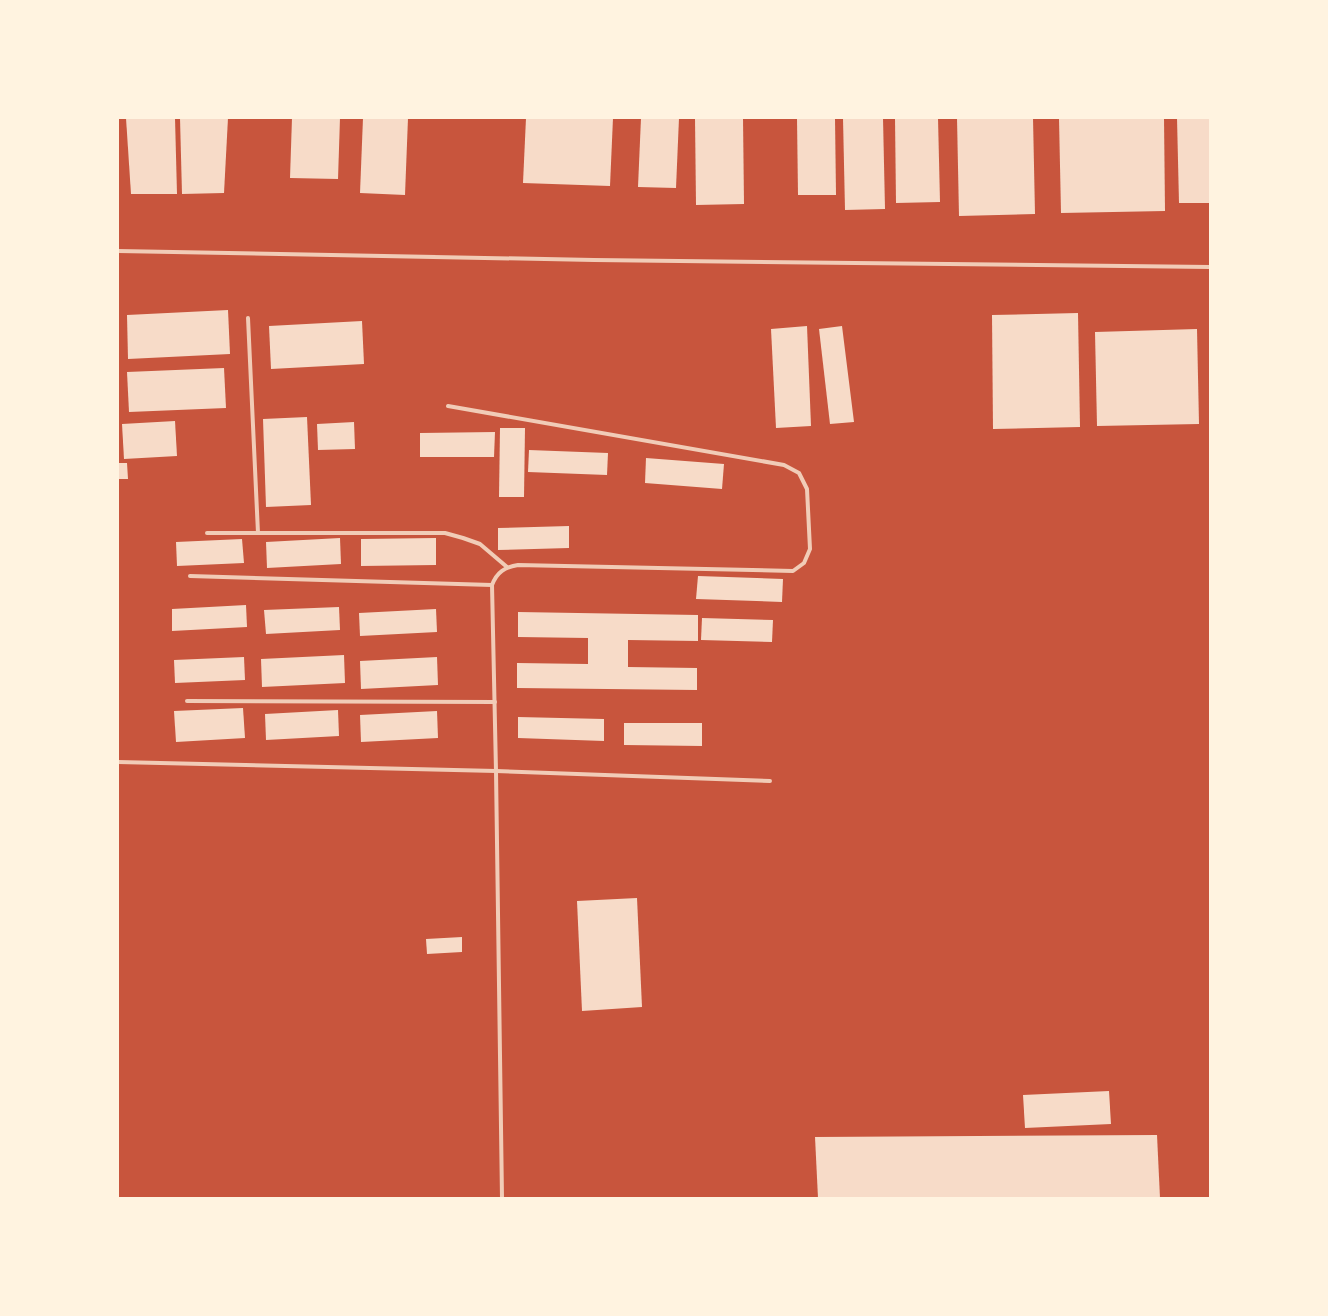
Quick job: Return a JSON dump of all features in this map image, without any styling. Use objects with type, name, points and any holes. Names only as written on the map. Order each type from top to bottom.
[{"type":"lane","points":[[118,251],[594,260],[1210,267]]},
{"type":"lane","points":[[248,318],[258,533]]},
{"type":"lane","points":[[448,406],[784,466],[798,474],[807,489],[810,549],[804,563],[794,571],[518,565],[507,567],[496,575],[492,584],[502,1198]]},
{"type":"lane","points":[[207,533],[445,533],[480,544],[507,567]]},
{"type":"lane","points":[[190,576],[492,584]]},
{"type":"lane","points":[[187,701],[495,702]]},
{"type":"lane","points":[[118,762],[496,770],[770,781]]},
{"type":"building","points":[[126,118],[175,118],[177,194],[131,194]]},
{"type":"building","points":[[180,118],[228,118],[224,193],[182,194]]},
{"type":"building","points":[[292,118],[340,118],[338,179],[290,178]]},
{"type":"building","points":[[363,118],[408,118],[405,195],[360,193]]},
{"type":"building","points":[[526,118],[613,118],[610,186],[523,183]]},
{"type":"building","points":[[641,118],[679,118],[676,188],[638,187]]},
{"type":"building","points":[[695,118],[743,118],[744,204],[696,205]]},
{"type":"building","points":[[797,118],[835,118],[836,195],[798,195]]},
{"type":"building","points":[[843,118],[883,118],[885,209],[845,210]]},
{"type":"building","points":[[895,118],[938,118],[940,202],[896,203]]},
{"type":"building","points":[[957,118],[1033,118],[1035,214],[959,216]]},
{"type":"building","points":[[1059,118],[1164,118],[1165,211],[1061,213]]},
{"type":"building","points":[[1177,118],[1210,118],[1210,203],[1179,203]]},
{"type":"building","points":[[228,310],[230,354],[128,359],[127,315]]},
{"type":"building","points":[[1078,313],[1080,427],[993,429],[992,315]]},
{"type":"building","points":[[362,321],[364,364],[271,369],[269,326]]},
{"type":"building","points":[[807,326],[811,426],[776,428],[771,329]]},
{"type":"building","points":[[842,326],[854,422],[830,424],[819,329]]},
{"type":"building","points":[[1197,329],[1199,424],[1097,426],[1095,332]]},
{"type":"building","points":[[224,368],[226,408],[129,412],[127,372]]},
{"type":"building","points":[[307,417],[311,505],[266,507],[263,419]]},
{"type":"building","points":[[175,421],[177,456],[124,459],[122,424]]},
{"type":"building","points":[[354,422],[355,449],[318,450],[317,424]]},
{"type":"building","points":[[500,428],[525,428],[524,497],[499,497]]},
{"type":"building","points":[[495,432],[494,457],[420,457],[420,433]]},
{"type":"building","points":[[529,450],[608,453],[607,475],[528,472]]},
{"type":"building","points":[[646,458],[724,464],[722,489],[645,483]]},
{"type":"building","points":[[118,463],[127,463],[128,479],[118,479]]},
{"type":"building","points":[[569,526],[569,548],[498,550],[498,528]]},
{"type":"building","points":[[340,538],[341,564],[267,568],[266,542]]},
{"type":"building","points":[[436,538],[436,565],[361,566],[361,539]]},
{"type":"building","points":[[242,539],[244,563],[177,566],[176,542]]},
{"type":"building","points":[[698,576],[783,579],[782,602],[696,599]]},
{"type":"building","points":[[246,605],[247,627],[172,631],[172,609]]},
{"type":"building","points":[[339,607],[340,630],[266,634],[264,610]]},
{"type":"building","points":[[436,609],[437,632],[360,636],[359,613]]},
{"type":"building","points":[[518,612],[698,615],[698,641],[628,640],[628,667],[697,668],[697,690],[517,688],[517,663],[588,664],[588,638],[518,637]]},
{"type":"building","points":[[702,618],[773,620],[772,642],[701,640]]},
{"type":"building","points":[[344,655],[345,683],[262,687],[261,659]]},
{"type":"building","points":[[244,657],[245,680],[175,683],[174,660]]},
{"type":"building","points":[[437,657],[438,685],[361,689],[360,661]]},
{"type":"building","points":[[243,708],[245,738],[176,742],[174,711]]},
{"type":"building","points":[[338,710],[339,736],[266,740],[265,714]]},
{"type":"building","points":[[437,711],[438,738],[361,742],[360,715]]},
{"type":"building","points":[[518,717],[604,719],[604,741],[518,738]]},
{"type":"building","points":[[624,723],[702,723],[702,746],[624,745]]},
{"type":"building","points":[[637,898],[642,1007],[582,1011],[577,901]]},
{"type":"building","points":[[462,937],[462,952],[427,954],[426,939]]},
{"type":"building","points":[[1109,1091],[1111,1124],[1025,1128],[1023,1095]]},
{"type":"building","points":[[1157,1135],[1160,1198],[818,1198],[815,1137]]}]
